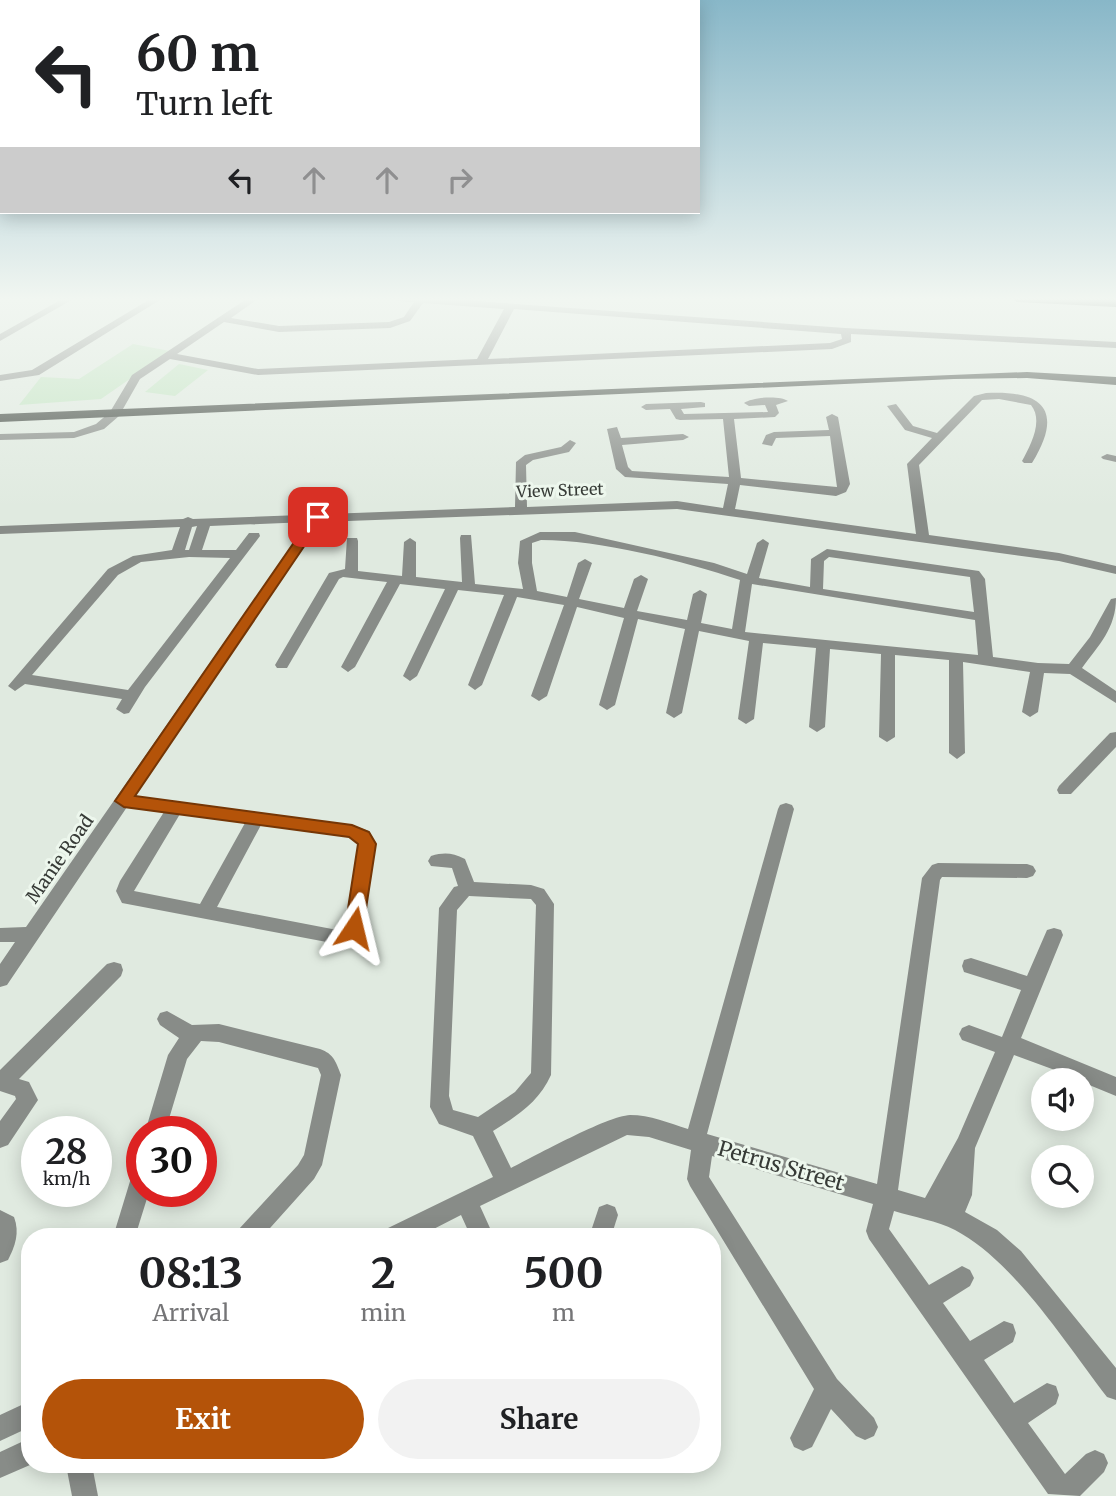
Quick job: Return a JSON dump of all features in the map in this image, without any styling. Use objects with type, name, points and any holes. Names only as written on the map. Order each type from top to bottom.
[{"type":"main road","points":[[0,418],[954,376],[1027,375],[1112,381]]},
{"type":"street","points":[[0,378],[34,373],[43,368]]},
{"type":"street","points":[[0,436],[77,434],[103,425],[114,415],[130,383],[151,368]]},
{"type":"street","points":[[229,368],[249,372],[346,368]]},
{"type":"street","points":[[923,539],[913,464],[981,397],[1003,396],[1035,403],[1043,415],[1037,441],[1028,461]]},
{"type":"street","points":[[749,403],[783,401]]},
{"type":"street","points":[[674,405],[680,417],[773,415],[769,402]]},
{"type":"street","points":[[646,407],[701,404]]},
{"type":"street","points":[[892,406],[909,428],[939,437]]},
{"type":"street","points":[[723,511],[732,479],[727,416]]},
{"type":"street","points":[[613,429],[622,469],[629,474],[732,479],[836,492],[842,489],[844,484],[832,417]]},
{"type":"street","points":[[758,429],[771,439],[833,433]]},
{"type":"street","points":[[617,442],[683,438]]},
{"type":"street","points":[[520,510],[520,464],[529,457],[565,450],[569,443]]},
{"type":"street","name":"View Street","points":[[0,530],[677,505],[1075,559],[1116,570]]},
{"type":"street","name":"Manie Road","points":[[0,979],[8,955],[31,934],[318,517]]},
{"type":"street","points":[[194,555],[205,521]]},
{"type":"street","points":[[177,555],[188,522]]},
{"type":"street","points":[[124,709],[254,536]]},
{"type":"street","points":[[531,594],[524,545],[529,538],[575,536],[714,567],[750,579],[982,617]]},
{"type":"street","points":[[466,538],[470,589]]},
{"type":"street","points":[[351,574],[352,541]]},
{"type":"street","points":[[348,667],[402,581],[410,542]]},
{"type":"street","points":[[738,635],[743,591],[763,543]]},
{"type":"street","points":[[816,591],[818,559],[827,553],[968,573],[978,579],[986,660]]},
{"type":"street","points":[[132,696],[18,682],[120,565],[142,557],[239,554]]},
{"type":"street","points":[[539,696],[585,563]]},
{"type":"street","points":[[282,665],[334,576],[339,573],[531,594],[756,638],[956,656],[1038,668],[1073,668],[1116,698]]},
{"type":"street","points":[[607,705],[640,579]]},
{"type":"street","points":[[410,677],[452,587]]},
{"type":"street","points":[[475,685],[512,593]]},
{"type":"street","points":[[674,713],[700,594]]},
{"type":"street","points":[[1073,668],[1096,639],[1116,602]]},
{"type":"street","points":[[1096,639],[1116,622]]},
{"type":"street","points":[[746,719],[756,638]]},
{"type":"street","points":[[817,727],[823,644]]},
{"type":"street","points":[[887,737],[888,650]]},
{"type":"street","points":[[956,656],[957,753]]},
{"type":"street","points":[[1030,712],[1038,668]]},
{"type":"street","points":[[1065,790],[1116,737]]},
{"type":"street","points":[[124,801],[177,806],[352,831],[363,836],[367,844],[354,928],[345,934],[332,936],[133,900],[125,891],[177,806]]},
{"type":"street","points":[[786,809],[699,1142],[698,1179],[828,1388],[865,1427]]},
{"type":"street","points":[[205,912],[256,818]]},
{"type":"street","points":[[437,861],[449,859],[459,864],[468,889]]},
{"type":"street","points":[[1027,871],[938,870],[931,877],[886,1197],[877,1233],[1062,1488],[1068,1489],[1095,1462]]},
{"type":"street","points":[[480,1128],[534,1089],[541,1075],[545,904],[538,894],[531,892],[468,889],[460,892],[448,908],[440,1107],[446,1117],[480,1128],[506,1181]]},
{"type":"street","points":[[0,935],[31,934]]},
{"type":"street","points":[[929,1210],[940,1196],[948,1175],[967,1145],[1054,935]]},
{"type":"street","points":[[971,965],[1032,986]]},
{"type":"street","points":[[0,1138],[27,1100],[22,1089],[1,1082],[114,970]]},
{"type":"street","points":[[167,1019],[192,1036]]},
{"type":"street","points":[[160,1116],[178,1055],[196,1032],[208,1031],[295,1051],[326,1062],[331,1070],[314,1158],[306,1172],[255,1228]]},
{"type":"street","points":[[969,1034],[1010,1046],[1116,1087]]},
{"type":"street","name":"Petrus Street","points":[[412,1228],[627,1125],[649,1128],[929,1210],[972,1226],[1004,1250],[1116,1387]]},
{"type":"street","points":[[952,1217],[961,1195],[967,1145]]},
{"type":"street","points":[[466,1201],[479,1228]]},
{"type":"street","points":[[127,1228],[133,1207]]},
{"type":"street","points":[[0,1221],[6,1226],[5,1241],[0,1252]]},
{"type":"street","points":[[926,1300],[962,1278]]},
{"type":"street","points":[[967,1357],[1004,1333]]},
{"type":"street","points":[[803,1438],[828,1388]]},
{"type":"street","points":[[1012,1419],[1047,1395]]},
{"type":"street","points":[[0,1428],[21,1418]]},
{"type":"street","points":[[0,1465],[21,1455]]},
{"type":"street","points":[[81,1473],[85,1496]]},
{"type":"green space","points":[[96,368],[146,368],[101,399],[19,405],[41,377],[79,379]]},
{"type":"green space","points":[[174,368],[208,370],[175,396],[145,392]]},
{"type":"route","points":[[318,517],[124,801],[352,831],[363,836],[367,844],[354,928]]}]
